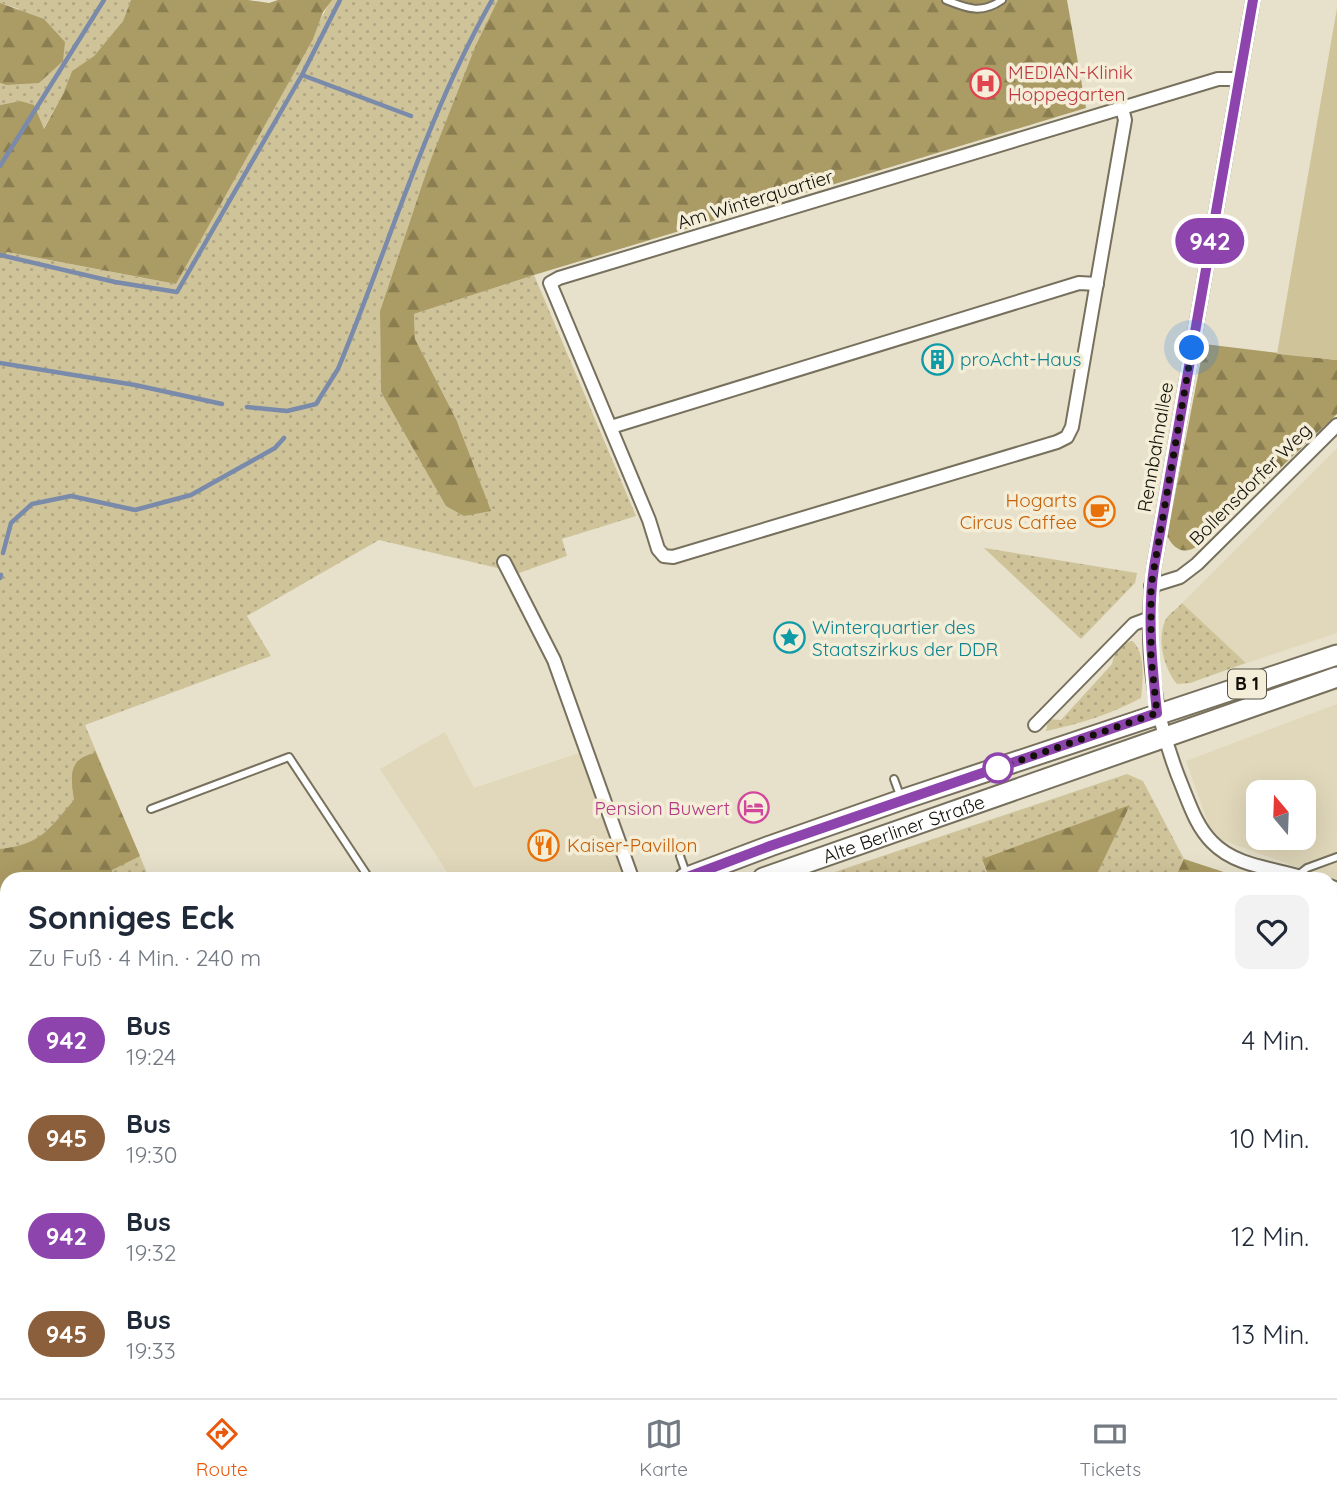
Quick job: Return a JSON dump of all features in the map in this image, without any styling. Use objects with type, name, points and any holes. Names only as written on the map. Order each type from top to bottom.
[{"type":"main road","name":"B 1","points":[[1157,713],[1337,655]]},
{"type":"main road","name":"B 1","points":[[1163,737],[1337,677]]},
{"type":"main road","name":"Alte Berliner Straße","points":[[703,872],[901,800],[1157,713]]},
{"type":"main road","name":"Alte Berliner Straße","points":[[780,872],[1163,737]]},
{"type":"street","name":"Rennbahnallee","points":[[1253,0],[1151,586],[1151,657],[1157,713],[1163,737],[1200,827],[1212,842],[1226,853],[1246,863],[1281,872]]},
{"type":"street","name":"Am Winterquartier","points":[[1122,108],[1125,120],[1072,427],[1067,437],[673,557],[664,556],[658,549],[611,427],[550,283],[559,278],[1218,79],[1239,79]]},
{"type":"street","points":[[611,427],[1079,283],[1097,284]]},
{"type":"street","name":"Bollensdorfer Weg","points":[[1151,586],[1180,577],[1197,564],[1337,425]]},
{"type":"street","points":[[503,562],[554,660],[630,872]]},
{"type":"street","points":[[1035,725],[1134,624],[1150,618]]},
{"type":"lane","points":[[947,0],[964,7],[985,10],[1002,0]]},
{"type":"lane","points":[[151,808],[289,757],[365,872]]},
{"type":"lane","points":[[894,779],[901,800]]},
{"type":"lane","points":[[680,856],[685,872]]},
{"type":"lane","points":[[1304,872],[1307,868],[1337,857]]},
{"type":"shaded area","points":[[0,0],[131,0],[123,21],[94,56],[72,71],[43,130],[20,101],[0,105],[0,83],[6,85],[19,9],[0,3]]},
{"type":"shaded area","points":[[331,0],[499,0],[428,167],[380,311],[381,392],[413,447],[456,419],[415,339],[414,314],[534,275],[636,516],[562,539],[567,556],[519,573],[379,540],[247,616],[271,656],[85,725],[146,872],[0,872],[0,259],[6,252],[176,284]]},
{"type":"shaded area","points":[[1337,8],[1337,360],[1277,354]]},
{"type":"shaded area","points":[[1337,448],[1337,633],[1246,663],[1182,603]]},
{"type":"shaded area","points":[[984,548],[1137,573],[1135,583],[1081,639]]},
{"type":"shaded area","points":[[1182,603],[1246,663],[1190,683],[1177,684],[1165,662],[1162,635],[1166,619]]},
{"type":"shaded area","points":[[1132,641],[1142,660],[1141,698],[1095,718],[1046,731],[1049,719],[1061,720],[1112,664],[1118,650]]},
{"type":"shaded area","points":[[1337,704],[1337,872],[1312,872],[1250,850],[1316,850],[1316,780],[1246,780],[1246,849],[1213,837],[1186,761]]},
{"type":"shaded area","points":[[445,732],[474,788],[582,752],[624,872],[447,872],[380,769]]},
{"type":"shaded area","points":[[1127,774],[1143,781],[1184,859],[1178,872],[1098,872],[1129,806],[982,859],[986,872],[835,872]]},
{"type":"green space","points":[[131,0],[248,0],[269,3],[278,0],[332,0],[323,12],[313,39],[176,284],[7,252],[0,259],[0,105],[20,101],[34,105],[44,129],[72,71],[94,56],[123,21]]},
{"type":"green space","points":[[498,0],[1067,0],[1086,108],[534,275],[414,314],[415,339],[456,419],[491,511],[464,516],[446,506],[381,392],[380,311],[428,167],[476,45]]},
{"type":"green space","points":[[0,3],[44,19],[65,42],[63,61],[39,83],[0,83]]},
{"type":"green space","points":[[1204,344],[1337,360],[1337,414],[1198,546],[1180,550],[1167,536]]},
{"type":"green space","points":[[96,753],[140,856],[112,872],[0,872],[0,849],[26,843],[43,834],[74,800],[73,770],[80,759]]},
{"type":"green space","points":[[1130,805],[1098,872],[987,872],[982,859]]},
{"type":"green space","points":[[1184,859],[1224,872],[1178,872]]},
{"type":"waterway","points":[[0,166],[104,0]]},
{"type":"waterway","points":[[0,255],[115,282],[177,292],[302,75],[340,0]]},
{"type":"waterway","points":[[247,407],[287,411],[316,404],[338,369],[447,90],[492,0]]},
{"type":"waterway","points":[[302,75],[411,116]]},
{"type":"waterway","points":[[0,363],[135,385],[222,404]]},
{"type":"waterway","points":[[3,553],[11,523],[32,504],[71,496],[135,510],[191,495],[275,448],[284,438]]},
{"type":"bus line","name":"942","points":[[701,872],[1157,713],[1151,657],[1151,586],[1253,0]]},
{"type":"place","name":"MEDIAN-Klinik Hoppegarten","points":[[985,83]]},
{"type":"place","name":"proAcht-Haus","points":[[937,359]]},
{"type":"place","name":"Hogarts Circus Caffee","points":[[1100,511]]},
{"type":"place","name":"Winterquartier des Staatszirkus der DDR","points":[[789,638]]},
{"type":"place","name":"Pension Buwert","points":[[753,808]]},
{"type":"place","name":"Kaiser-Pavillon","points":[[544,845]]},
{"type":"route","points":[[998,768],[1157,713],[1151,657],[1151,586],[1192,348]]}]
